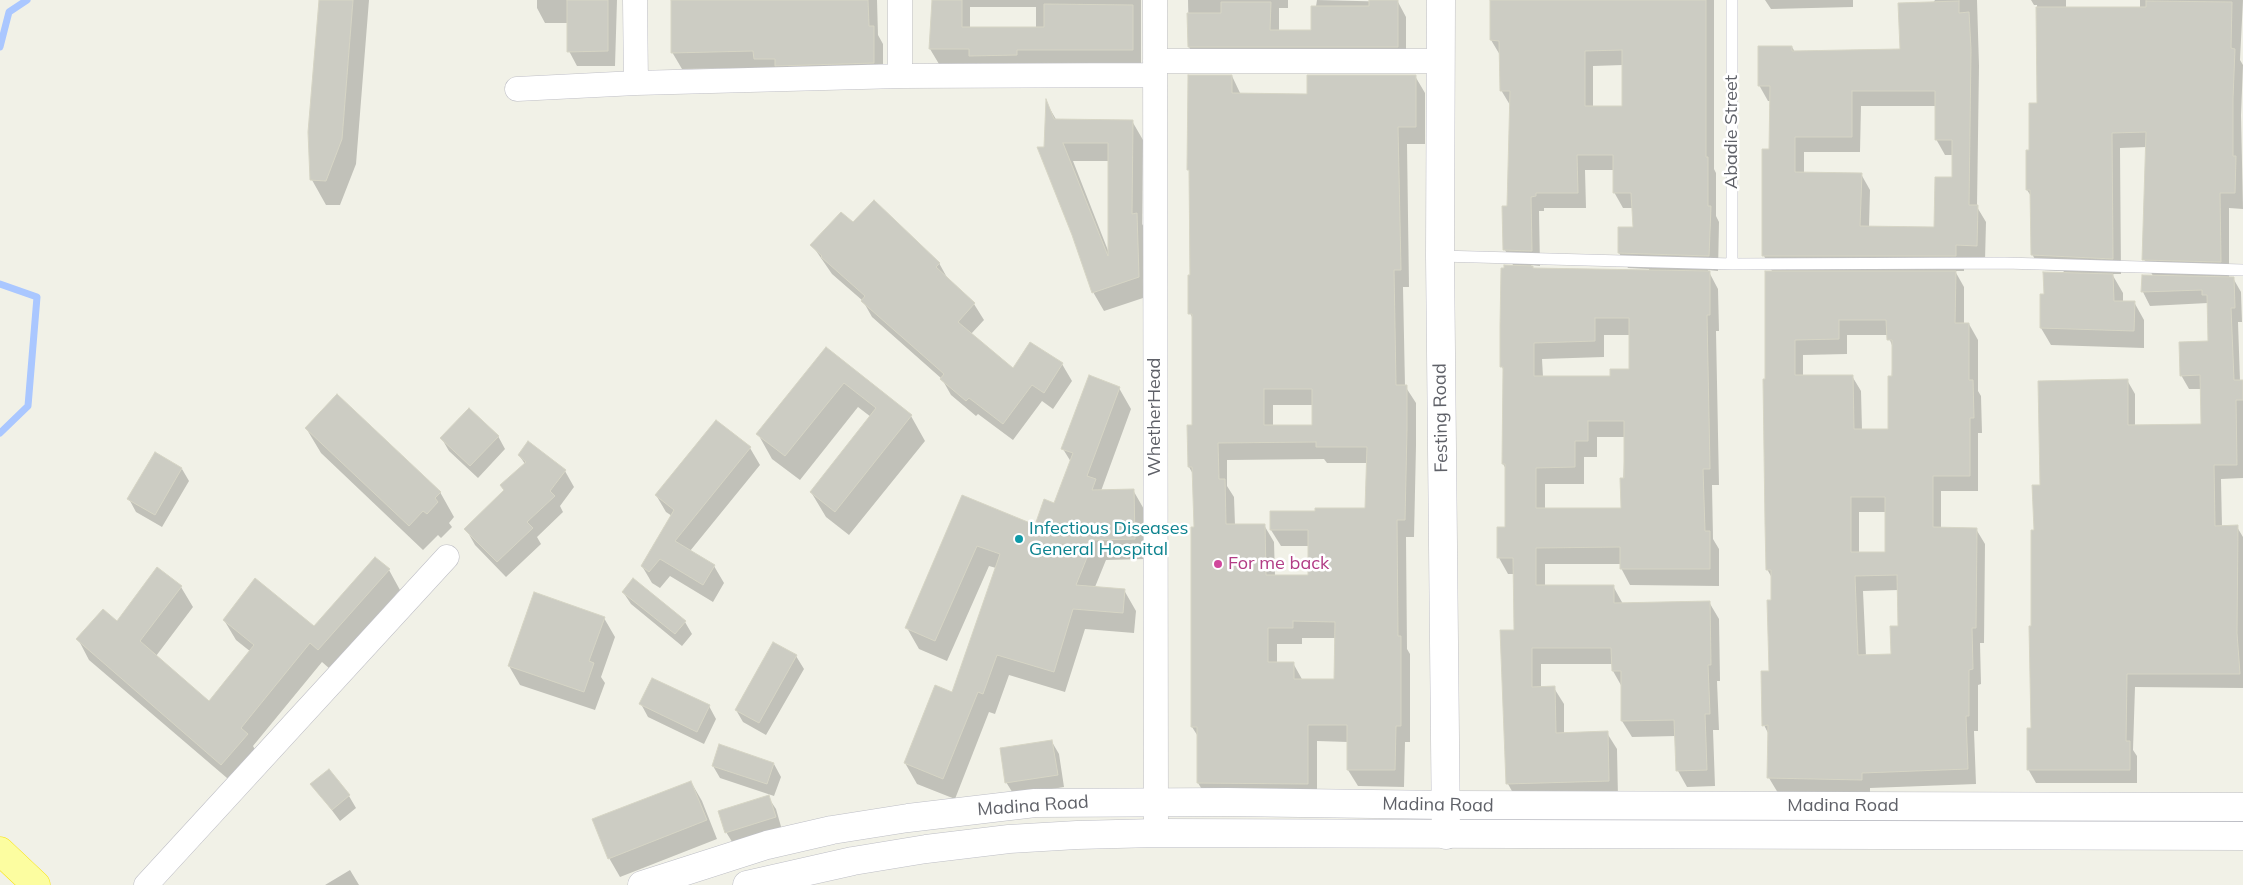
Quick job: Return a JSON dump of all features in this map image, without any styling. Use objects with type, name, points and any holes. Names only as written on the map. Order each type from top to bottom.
[{"type":"highway","points":[[0,851],[36,885]]},
{"type":"main road","name":"Festing Road","points":[[1441,0],[1440,256],[1446,835]]},
{"type":"main road","name":"Madina Road","points":[[642,885],[766,845],[832,830],[889,821],[1035,804],[2243,807]]},
{"type":"main road","name":"Madina Road","points":[[747,885],[853,861],[926,849],[1009,839],[1156,833],[2243,836]]},
{"type":"street","points":[[635,0],[636,83]]},
{"type":"street","points":[[900,0],[900,76]]},
{"type":"street","name":"WhetherHead","points":[[1155,0],[1156,833]]},
{"type":"street","points":[[518,88],[636,83],[1442,61]]},
{"type":"street","points":[[146,885],[447,557]]},
{"type":"street","points":[[1737,806],[1737,834]]},
{"type":"lane","name":"Abadie Street","points":[[1732,0],[1732,264]]},
{"type":"lane","points":[[1440,256],[1732,264],[2005,263],[2243,270]]},
{"type":"building","points":[[319,0],[353,0],[342,139],[326,181],[310,180],[308,132]]},
{"type":"building","points":[[567,0],[608,0],[608,51],[567,52]]},
{"type":"building","points":[[671,0],[868,0],[869,26],[874,26],[874,63],[775,66],[775,59],[754,59],[753,51],[671,53]]},
{"type":"building","points":[[932,0],[962,0],[962,27],[1044,27],[1044,4],[1133,5],[1133,50],[1017,50],[1017,55],[969,56],[969,49],[929,49]]},
{"type":"building","points":[[1369,0],[1398,0],[1398,47],[1188,47],[1187,13],[1221,13],[1221,2],[1271,2],[1270,30],[1311,30],[1311,6],[1369,6]]},
{"type":"building","points":[[1490,0],[1706,0],[1706,157],[1708,157],[1708,206],[1711,206],[1709,256],[1618,253],[1618,227],[1633,227],[1631,193],[1613,193],[1613,155],[1577,155],[1578,193],[1536,193],[1536,196],[1531,197],[1532,251],[1503,250],[1502,206],[1507,206],[1510,91],[1500,91],[1499,41],[1490,40]],"holes":[[[1622,50],[1622,106],[1585,106],[1585,51]]]},
{"type":"building","points":[[1959,1],[1959,13],[1969,12],[1971,50],[1969,205],[1978,205],[1977,246],[1956,245],[1956,256],[1762,256],[1762,149],[1769,149],[1770,86],[1758,86],[1758,46],[1792,46],[1792,51],[1900,49],[1898,3]],"holes":[[[1852,91],[1935,91],[1935,140],[1952,140],[1952,177],[1935,177],[1934,227],[1860,226],[1862,173],[1795,172],[1795,137],[1852,137]]]},
{"type":"building","points":[[2146,1],[2232,2],[2231,48],[2235,49],[2233,156],[2236,156],[2235,193],[2220,193],[2221,262],[2142,260],[2146,132],[2112,133],[2113,259],[2031,255],[2030,190],[2026,190],[2026,150],[2029,150],[2029,103],[2037,103],[2036,7],[2146,7]]},
{"type":"building","points":[[1188,75],[1232,75],[1232,93],[1307,94],[1307,75],[1416,75],[1416,127],[1398,127],[1401,270],[1394,270],[1396,385],[1407,385],[1407,429],[1405,520],[1397,520],[1398,636],[1401,636],[1401,726],[1396,726],[1395,770],[1347,770],[1347,725],[1308,725],[1308,784],[1197,783],[1197,727],[1191,727],[1191,527],[1194,527],[1192,467],[1188,467],[1187,425],[1192,425],[1192,314],[1188,314],[1188,275],[1190,275],[1189,170],[1187,170]],"holes":[[[1264,389],[1312,389],[1312,425],[1264,425]],[[1316,442],[1316,447],[1367,447],[1365,508],[1315,508],[1315,511],[1270,511],[1270,530],[1308,530],[1308,575],[1266,575],[1265,524],[1226,524],[1225,479],[1219,479],[1218,443]],[[1293,621],[1335,622],[1334,679],[1294,679],[1294,662],[1268,662],[1268,628],[1293,628]]]},
{"type":"building","points":[[1046,99],[1054,119],[1133,120],[1132,214],[1137,213],[1139,277],[1092,293],[1072,235],[1037,147],[1044,147]],"holes":[[[1063,143],[1108,143],[1108,256]]]},
{"type":"building","points":[[874,200],[940,263],[936,267],[975,303],[958,322],[1013,368],[1030,342],[1063,363],[1044,393],[1032,385],[1003,424],[969,398],[966,401],[940,379],[944,374],[861,301],[865,296],[810,245],[841,212],[853,222]]},
{"type":"building","points":[[1504,265],[1533,266],[1533,268],[1710,271],[1710,315],[1707,315],[1710,469],[1703,469],[1705,531],[1710,531],[1710,569],[1620,569],[1620,547],[1536,548],[1536,585],[1614,585],[1614,603],[1710,601],[1711,665],[1708,665],[1710,714],[1705,714],[1707,770],[1676,771],[1674,720],[1621,721],[1621,671],[1612,671],[1611,648],[1532,648],[1532,687],[1555,686],[1556,733],[1608,731],[1609,781],[1506,784],[1500,630],[1514,630],[1513,558],[1497,558],[1497,527],[1505,527],[1505,464],[1502,464],[1503,367],[1500,367],[1501,268],[1504,268]],"holes":[[[1595,318],[1629,318],[1629,369],[1610,369],[1610,376],[1534,376],[1534,343],[1595,341]],[[1588,421],[1624,421],[1624,478],[1620,478],[1621,508],[1536,508],[1536,468],[1575,467],[1575,441],[1588,441]]]},
{"type":"building","points":[[1765,271],[1956,271],[1955,323],[1969,323],[1969,380],[1973,380],[1974,418],[1970,418],[1970,476],[1933,476],[1933,527],[1977,528],[1976,628],[1972,628],[1973,669],[1969,670],[1969,716],[1966,716],[1968,769],[1862,773],[1862,780],[1767,778],[1768,725],[1762,726],[1761,671],[1769,671],[1767,600],[1771,600],[1771,570],[1766,570],[1763,379],[1765,379]],"holes":[[[1839,320],[1886,320],[1887,340],[1892,340],[1892,376],[1888,376],[1888,429],[1854,429],[1853,375],[1795,375],[1795,340],[1839,339]],[[1851,497],[1885,497],[1885,552],[1851,552]],[[1897,575],[1898,626],[1890,626],[1891,654],[1858,655],[1855,576]]]},
{"type":"building","points":[[2043,272],[2113,274],[2114,301],[2135,301],[2134,331],[2040,328],[2040,294],[2044,294]]},
{"type":"building","points":[[2142,275],[2234,277],[2235,308],[2231,308],[2234,380],[2243,380],[2243,400],[2236,400],[2237,465],[2214,465],[2215,526],[2238,525],[2237,633],[2240,674],[2127,674],[2126,741],[2130,741],[2130,770],[2027,770],[2027,728],[2031,728],[2029,626],[2031,626],[2031,530],[2034,530],[2032,485],[2040,485],[2038,381],[2128,379],[2128,425],[2201,424],[2200,375],[2180,376],[2179,342],[2208,341],[2207,295],[2202,295],[2202,290],[2141,292]]},
{"type":"building","points":[[826,347],[912,415],[835,512],[810,492],[876,408],[844,383],[785,456],[756,434]]},
{"type":"building","points":[[1089,375],[1120,387],[1087,476],[1096,479],[1092,490],[1134,489],[1135,539],[1094,540],[1076,585],[1125,589],[1123,613],[1073,609],[1054,672],[997,655],[983,694],[978,692],[943,779],[904,763],[935,685],[952,692],[1000,554],[977,546],[935,641],[905,628],[962,495],[1035,525],[1044,499],[1054,503],[1073,453],[1061,449]]},
{"type":"building","points":[[337,394],[441,492],[435,498],[438,502],[427,514],[423,511],[409,526],[305,428]]},
{"type":"building","points":[[469,408],[499,436],[470,466],[440,438]]},
{"type":"building","points":[[716,420],[751,447],[675,541],[715,565],[703,585],[660,559],[649,572],[641,566],[674,510],[655,495]]},
{"type":"building","points":[[528,441],[566,470],[550,491],[555,496],[527,522],[533,528],[497,562],[464,529],[504,490],[500,485],[526,462],[518,455]]},
{"type":"building","points":[[155,452],[182,468],[155,515],[127,499]]},
{"type":"building","points":[[375,557],[390,569],[318,650],[310,643],[241,728],[248,734],[221,765],[76,639],[103,609],[117,621],[157,567],[182,586],[140,641],[209,701],[254,645],[223,620],[255,578],[314,626]]},
{"type":"building","points":[[633,578],[686,621],[675,634],[622,592]]},
{"type":"building","points":[[534,592],[605,617],[589,661],[594,663],[584,692],[508,666]]},
{"type":"building","points":[[773,642],[797,655],[759,723],[735,710]]},
{"type":"building","points":[[652,678],[710,705],[697,732],[639,704]]},
{"type":"building","points":[[1052,740],[1058,775],[1005,783],[1000,748]]},
{"type":"building","points":[[719,744],[774,763],[767,784],[712,766]]},
{"type":"building","points":[[329,769],[350,795],[332,810],[310,784]]},
{"type":"building","points":[[691,781],[707,820],[608,859],[592,819]]},
{"type":"building","points":[[769,795],[776,817],[725,833],[718,811]]},
{"type":"waterway","points":[[0,47],[9,12],[27,0]]},
{"type":"waterway","points":[[0,284],[37,297],[28,406],[0,433]]},
{"type":"place","name":"Infectious Diseases General Hospital","points":[[1019,539]]},
{"type":"place","name":"For me back","points":[[1218,564]]}]
